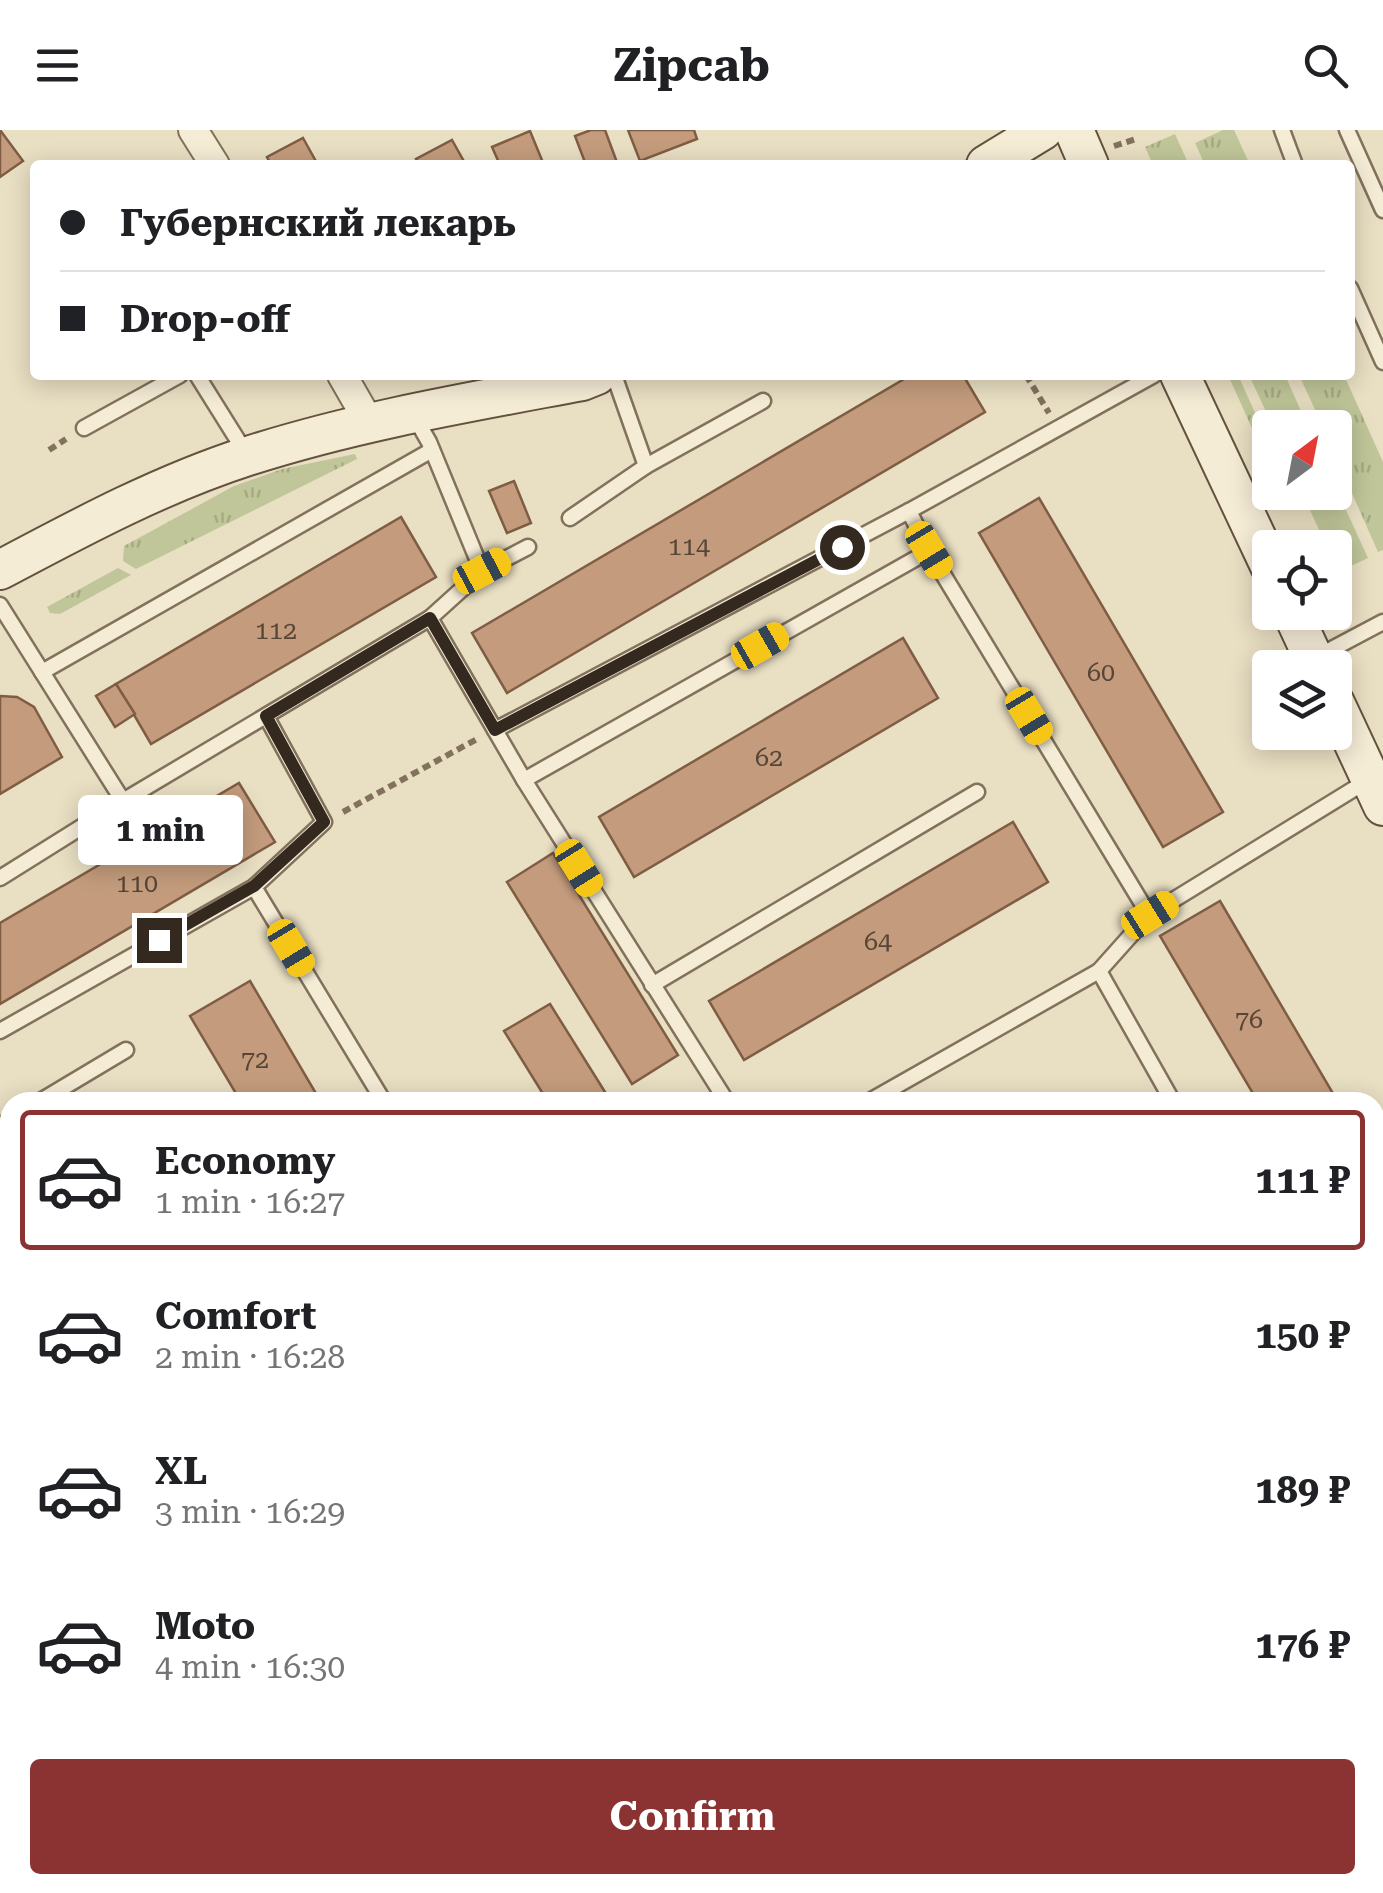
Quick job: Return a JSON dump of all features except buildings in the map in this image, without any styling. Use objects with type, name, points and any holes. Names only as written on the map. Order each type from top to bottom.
[{"type":"main road","points":[[994,160],[1044,130]]},
{"type":"main road","points":[[1074,130],[1098,157]]},
{"type":"main road","points":[[0,570],[173,484],[248,456],[369,422],[584,380]]},
{"type":"main road","points":[[1182,380],[1253,530]]},
{"type":"main road","points":[[1352,740],[1377,793]]},
{"type":"street","points":[[193,130],[212,160]]},
{"type":"street","points":[[345,380],[369,422]]},
{"type":"lane","points":[[1282,130],[1293,160]]},
{"type":"lane","points":[[1346,130],[1383,210]]},
{"type":"lane","points":[[1355,299],[1383,362]]},
{"type":"lane","points":[[84,428],[171,380]]},
{"type":"lane","points":[[200,380],[248,456]]},
{"type":"lane","points":[[616,380],[646,466]]},
{"type":"lane","points":[[495,730],[909,511],[1145,380]]},
{"type":"lane","points":[[570,518],[646,466],[763,401]]},
{"type":"lane","points":[[412,414],[432,450],[482,571]]},
{"type":"lane","points":[[42,672],[432,450]]},
{"type":"lane","points":[[909,511],[1150,915]]},
{"type":"lane","points":[[0,878],[430,618],[482,571],[528,546]]},
{"type":"lane","points":[[524,780],[929,550]]},
{"type":"lane","points":[[0,605],[123,801]]},
{"type":"lane","points":[[430,618],[524,780],[722,1092]]},
{"type":"lane","points":[[1337,650],[1383,622]]},
{"type":"lane","points":[[0,1031],[254,886],[324,822],[266,716]]},
{"type":"lane","points":[[652,985],[977,792]]},
{"type":"lane","points":[[886,1092],[1099,971],[1150,915],[1377,793]]},
{"type":"lane","points":[[254,886],[378,1092]]},
{"type":"lane","points":[[1099,971],[1167,1092]]},
{"type":"lane","points":[[56,1092],[126,1050]]},
{"type":"path","points":[[1098,157],[1136,139]]},
{"type":"path","points":[[1029,380],[1058,428]]},
{"type":"path","points":[[324,822],[495,730]]},
{"type":"green space","points":[[1223,130],[1234,130],[1248,160],[1203,160],[1195,143]]},
{"type":"green space","points":[[1175,134],[1187,160],[1151,160],[1145,147]]},
{"type":"green space","points":[[1230,380],[1240,380],[1254,410],[1252,428]]},
{"type":"green space","points":[[1251,380],[1287,380],[1300,410],[1265,410]]},
{"type":"green space","points":[[1301,380],[1346,380],[1383,462],[1383,550],[1378,552],[1352,493],[1352,410],[1315,410]]},
{"type":"green space","points":[[355,454],[357,459],[136,569],[123,561],[124,546],[234,486],[282,469]]},
{"type":"green space","points":[[1310,510],[1346,510],[1368,558],[1352,565],[1352,530],[1319,530]]},
{"type":"green space","points":[[118,568],[131,575],[60,614],[50,613],[47,607]]},
{"type":"route","points":[[159,940],[254,886],[324,822],[266,716],[430,618],[495,730],[842,547]]}]
